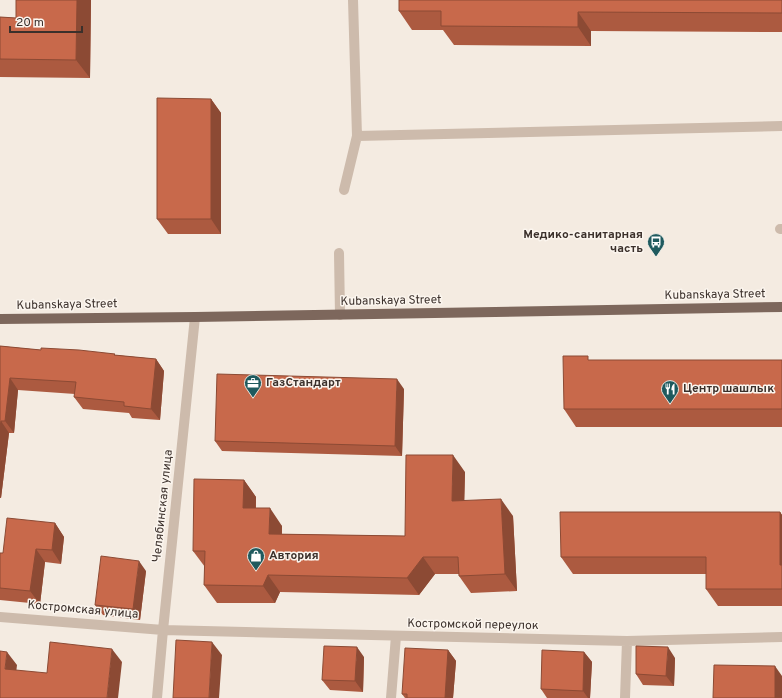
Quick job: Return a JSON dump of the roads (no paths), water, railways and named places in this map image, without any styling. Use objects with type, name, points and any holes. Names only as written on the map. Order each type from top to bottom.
[{"type":"main road","name":"Kubanskaya Street","points":[[0,319],[340,315],[782,307]]},
{"type":"street","points":[[344,190],[357,136],[353,0]]},
{"type":"street","points":[[357,136],[782,126]]},
{"type":"street","points":[[339,253],[340,315]]},
{"type":"street","name":"Челябинская улица","points":[[157,698],[196,317]]},
{"type":"street","name":"Костромская улица","points":[[0,617],[163,630]]},
{"type":"street","name":"Костромской переулок","points":[[163,630],[627,641],[782,637]]},
{"type":"street","points":[[391,698],[396,636]]},
{"type":"street","points":[[624,698],[627,641]]},
{"type":"place","name":"Медико-санитарная часть","points":[[656,257]]},
{"type":"place","name":"ГазСтандарт","points":[[253,398]]},
{"type":"place","name":"Центр шашлык","points":[[670,404]]},
{"type":"place","name":"Автория","points":[[256,571]]}]
